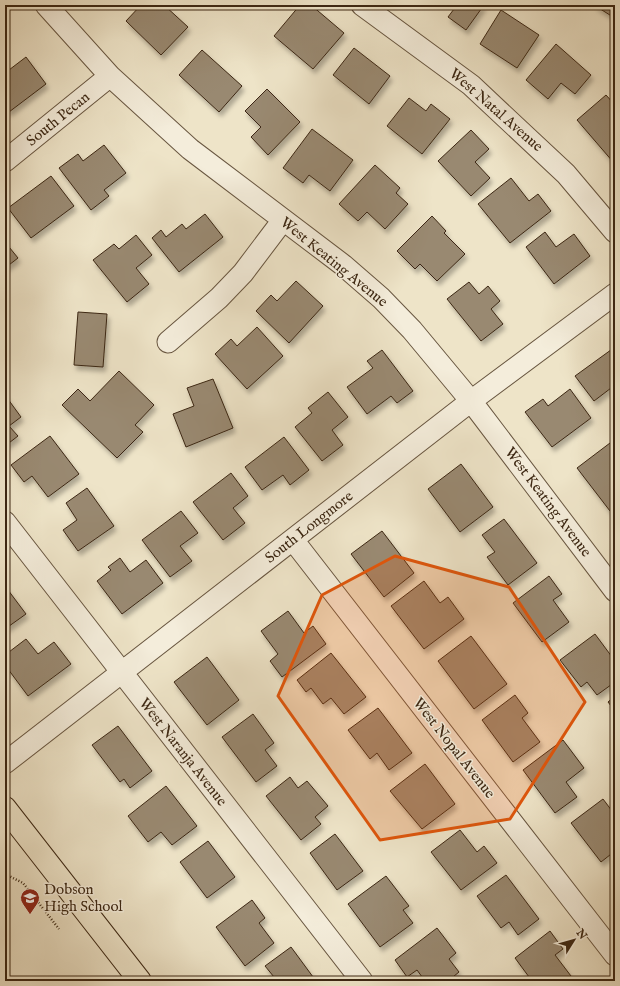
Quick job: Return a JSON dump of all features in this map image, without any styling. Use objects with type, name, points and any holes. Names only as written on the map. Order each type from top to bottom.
[{"type":"main road","points":[[5,808],[140,981]]},
{"type":"street","name":"West Keating Avenue","points":[[46,5],[110,76],[190,150],[343,266],[381,298],[412,330],[471,401],[615,591]]},
{"type":"street","name":"West Natal Avenue","points":[[362,5],[471,85],[566,174],[615,232]]},
{"type":"street","name":"South Pecan","points":[[5,161],[110,76]]},
{"type":"street","points":[[168,342],[219,298],[243,273],[283,220]]},
{"type":"street","name":"South Longmore","points":[[5,763],[471,401],[615,294]]},
{"type":"street","name":"West Naranja Avenue","points":[[5,522],[362,981]]},
{"type":"street","name":"West Nopal Avenue","points":[[293,540],[615,955]]},
{"type":"path","points":[[5,874],[23,883],[59,928]]},
{"type":"highlighted area","points":[[395,556],[509,587],[585,702],[510,819],[380,840],[278,696],[322,595]]},
{"type":"building","points":[[141,5],[164,5],[188,27],[161,55],[126,21]]},
{"type":"building","points":[[300,5],[311,5],[344,33],[313,69],[274,36]]},
{"type":"building","points":[[457,5],[484,5],[466,30],[448,17]]},
{"type":"building","points":[[594,5],[615,5],[615,13],[613,17]]},
{"type":"building","points":[[501,10],[539,35],[517,68],[480,44]]},
{"type":"building","points":[[556,44],[591,75],[575,94],[561,83],[548,99],[526,80]]},
{"type":"building","points":[[354,48],[390,76],[369,104],[333,75]]},
{"type":"building","points":[[202,50],[242,86],[219,112],[179,75]]},
{"type":"building","points":[[26,57],[46,84],[9,112],[5,107],[5,73]]},
{"type":"building","points":[[267,89],[300,122],[268,155],[251,137],[261,127],[245,111]]},
{"type":"building","points":[[606,95],[615,105],[614,163],[577,120]]},
{"type":"building","points":[[409,98],[426,111],[431,104],[450,119],[422,154],[387,126]]},
{"type":"building","points":[[312,129],[353,160],[330,191],[309,175],[303,183],[283,168]]},
{"type":"building","points":[[471,130],[489,149],[475,162],[490,178],[471,196],[438,161]]},
{"type":"building","points":[[104,145],[126,173],[104,190],[109,196],[91,210],[59,168],[78,154],[83,161]]},
{"type":"building","points":[[375,165],[400,188],[396,193],[408,204],[385,229],[367,212],[358,221],[339,204]]},
{"type":"building","points":[[51,176],[74,206],[31,238],[8,208]]},
{"type":"building","points":[[511,178],[529,201],[538,194],[551,211],[510,243],[478,204]]},
{"type":"building","points":[[205,214],[223,237],[179,272],[152,238],[161,230],[166,237],[182,224],[186,229]]},
{"type":"building","points":[[432,216],[446,231],[444,233],[465,254],[437,281],[420,264],[415,269],[397,251]]},
{"type":"building","points":[[545,232],[556,247],[574,234],[590,256],[554,284],[526,247]]},
{"type":"building","points":[[136,235],[152,255],[136,268],[149,284],[127,302],[93,260],[114,244],[119,249]]},
{"type":"building","points":[[5,242],[18,258],[5,268]]},
{"type":"building","points":[[296,281],[323,306],[289,343],[256,311],[271,295],[277,301]]},
{"type":"building","points":[[469,282],[479,294],[488,286],[500,301],[491,309],[503,324],[481,341],[447,299]]},
{"type":"building","points":[[78,312],[107,314],[103,367],[74,365]]},
{"type":"building","points":[[257,327],[283,356],[247,389],[215,354],[231,339],[237,346]]},
{"type":"building","points":[[615,347],[615,385],[594,401],[575,376]]},
{"type":"building","points":[[382,350],[413,391],[397,403],[391,396],[367,414],[347,387],[373,368],[367,361]]},
{"type":"building","points":[[119,371],[154,405],[135,425],[143,432],[117,458],[62,405],[78,389],[90,401]]},
{"type":"building","points":[[213,379],[233,428],[186,447],[173,414],[194,406],[187,388]]},
{"type":"building","points":[[570,389],[591,418],[552,447],[525,412],[543,399],[548,406]]},
{"type":"building","points":[[328,392],[348,417],[332,430],[343,445],[322,461],[295,427],[312,413],[308,408]]},
{"type":"building","points":[[5,395],[21,417],[9,426],[18,436],[5,446]]},
{"type":"building","points":[[50,436],[79,474],[48,497],[32,476],[24,482],[11,465]]},
{"type":"building","points":[[284,437],[309,470],[290,485],[283,475],[262,490],[245,467]]},
{"type":"building","points":[[610,443],[615,449],[615,507],[610,511],[577,468]]},
{"type":"building","points":[[461,464],[493,507],[460,532],[428,489]]},
{"type":"building","points":[[231,473],[248,496],[233,508],[245,523],[223,540],[193,502]]},
{"type":"building","points":[[87,488],[114,526],[78,551],[63,530],[77,520],[66,503]]},
{"type":"building","points":[[181,511],[198,533],[180,546],[192,561],[170,577],[142,540]]},
{"type":"building","points":[[504,519],[537,563],[508,585],[487,557],[495,552],[482,535]]},
{"type":"building","points":[[382,531],[414,573],[384,597],[351,554]]},
{"type":"building","points":[[120,558],[130,572],[146,560],[163,583],[122,614],[97,581],[111,570],[108,567]]},
{"type":"building","points":[[549,576],[562,594],[553,600],[569,622],[542,642],[513,603]]},
{"type":"building","points":[[424,581],[440,603],[448,597],[464,619],[424,649],[391,606]]},
{"type":"building","points":[[5,586],[26,614],[5,629]]},
{"type":"building","points":[[288,611],[304,633],[313,626],[326,644],[282,677],[270,661],[278,654],[261,631]]},
{"type":"building","points":[[595,634],[615,661],[615,682],[597,695],[587,682],[581,687],[560,660]]},
{"type":"building","points":[[471,636],[507,684],[474,709],[438,661]]},
{"type":"building","points":[[26,639],[38,654],[54,642],[71,664],[28,696],[5,665],[5,655]]},
{"type":"building","points":[[331,653],[366,697],[344,714],[331,698],[323,704],[311,688],[306,692],[297,680]]},
{"type":"building","points":[[207,657],[239,700],[207,725],[174,682]]},
{"type":"building","points":[[515,695],[528,713],[522,718],[540,742],[513,762],[482,720]]},
{"type":"building","points":[[615,696],[615,711],[608,702]]},
{"type":"building","points":[[378,708],[412,753],[389,770],[377,753],[370,759],[348,730]]},
{"type":"building","points":[[253,714],[274,743],[265,750],[277,766],[256,782],[222,737]]},
{"type":"building","points":[[118,726],[152,771],[130,788],[124,779],[120,782],[92,745]]},
{"type":"building","points":[[563,740],[584,768],[566,782],[577,797],[555,813],[523,770]]},
{"type":"building","points":[[425,764],[455,804],[422,829],[390,791]]},
{"type":"building","points":[[290,777],[298,788],[307,781],[328,806],[315,817],[321,824],[301,840],[266,796]]},
{"type":"building","points":[[166,786],[197,826],[172,845],[161,832],[148,842],[128,816]]},
{"type":"building","points":[[603,799],[615,815],[615,851],[601,862],[571,823]]},
{"type":"building","points":[[460,830],[477,852],[484,846],[497,863],[461,890],[431,852]]},
{"type":"building","points":[[335,834],[363,871],[337,890],[310,853]]},
{"type":"building","points":[[208,841],[235,877],[207,898],[180,862]]},
{"type":"building","points":[[506,875],[539,919],[518,935],[509,922],[501,928],[477,896]]},
{"type":"building","points":[[386,876],[409,906],[403,910],[413,923],[380,947],[348,904]]},
{"type":"building","points":[[252,900],[265,918],[259,923],[274,943],[245,966],[216,927]]},
{"type":"building","points":[[437,928],[456,953],[449,959],[459,972],[448,981],[425,981],[417,970],[407,977],[395,960]]},
{"type":"building","points":[[550,931],[563,949],[555,955],[571,976],[564,981],[532,981],[515,958]]},
{"type":"building","points":[[291,947],[316,981],[269,981],[274,977],[265,966]]},
{"type":"place","name":"Dobson High School","points":[[30,915]]}]
